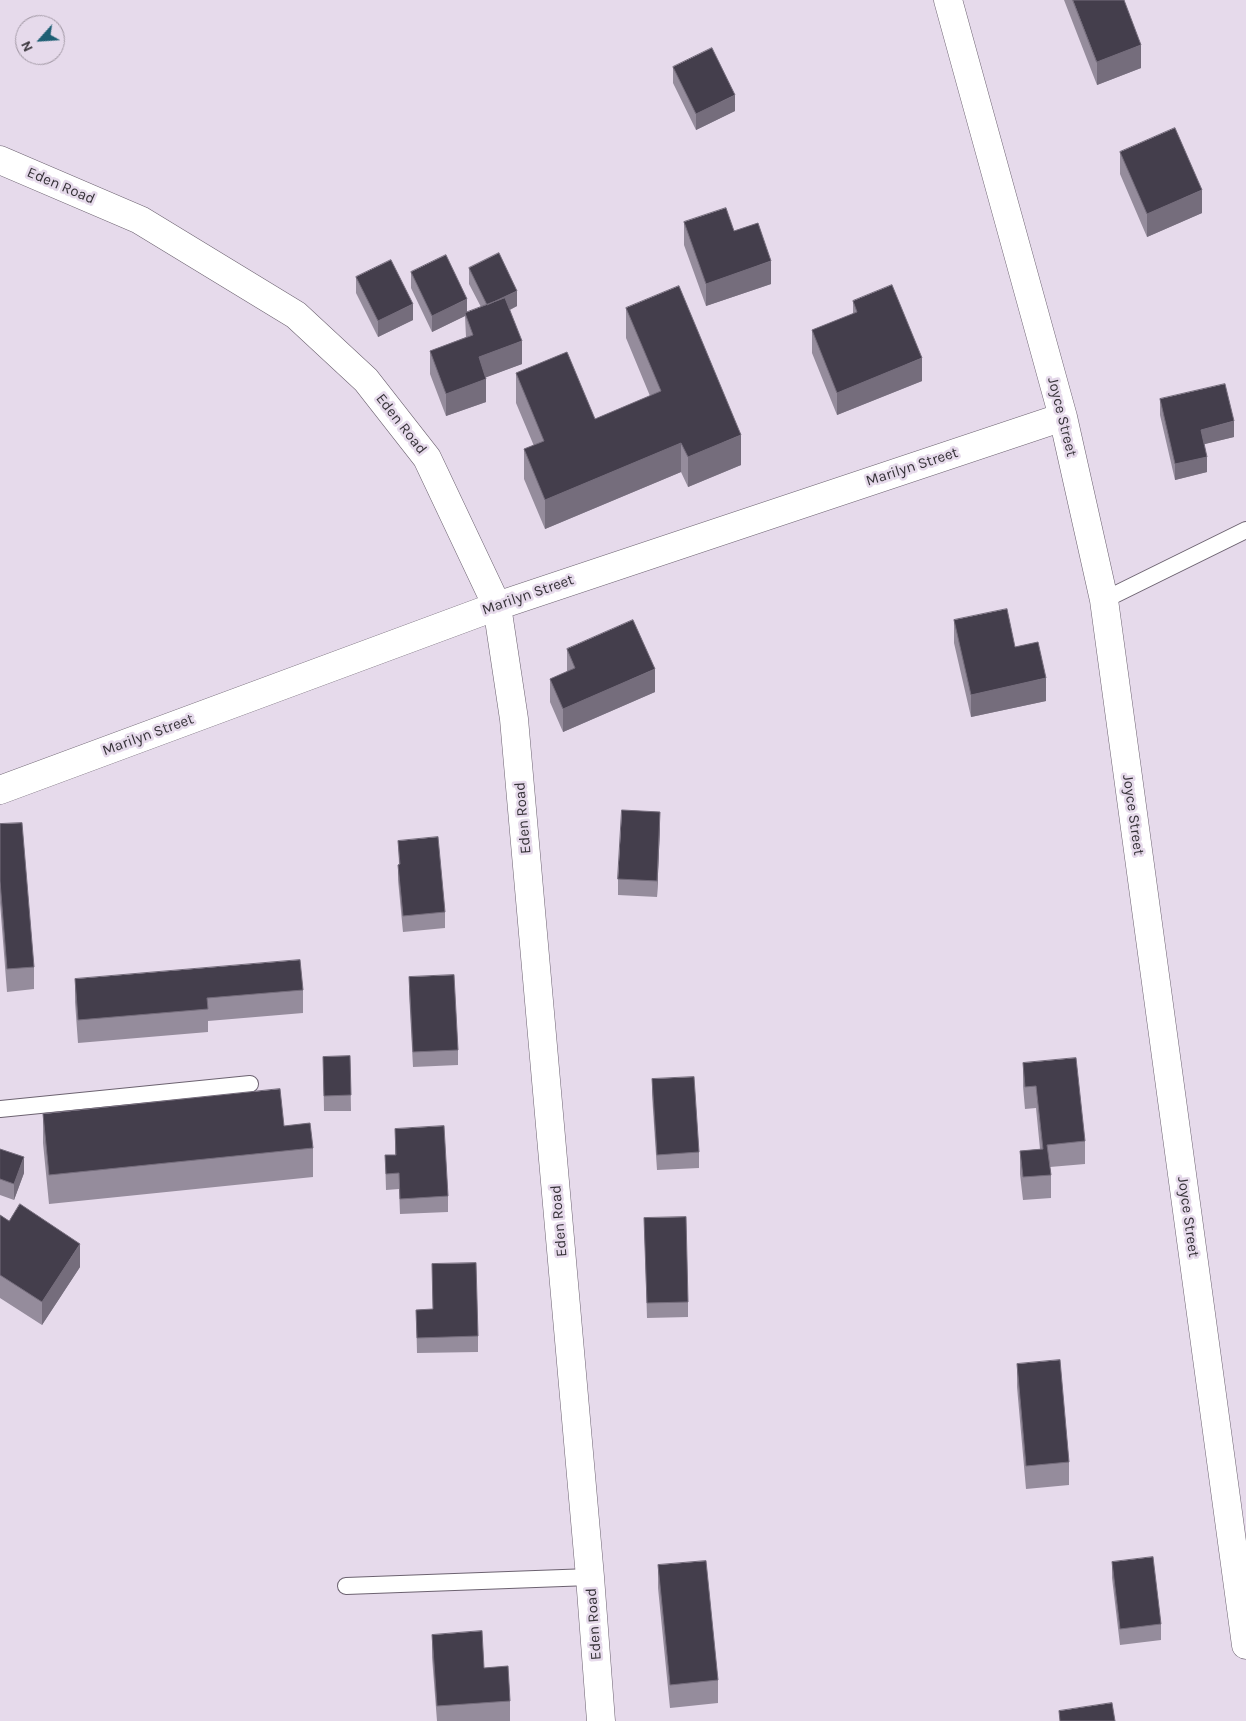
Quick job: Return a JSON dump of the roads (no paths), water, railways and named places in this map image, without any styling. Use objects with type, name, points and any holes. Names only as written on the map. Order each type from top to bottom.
[{"type":"street","name":"Joyce Street","points":[[948,0],[1062,417],[1104,600],[1246,1645]]},
{"type":"street","name":"Eden Road","points":[[0,160],[140,220],[296,315],[366,380],[427,458],[496,606],[514,719],[601,1721]]},
{"type":"street","name":"Marilyn Street","points":[[0,790],[496,606],[1062,417]]},
{"type":"lane","points":[[1104,600],[1246,530]]},
{"type":"lane","points":[[0,1109],[250,1084]]},
{"type":"lane","points":[[346,1586],[590,1577]]}]
